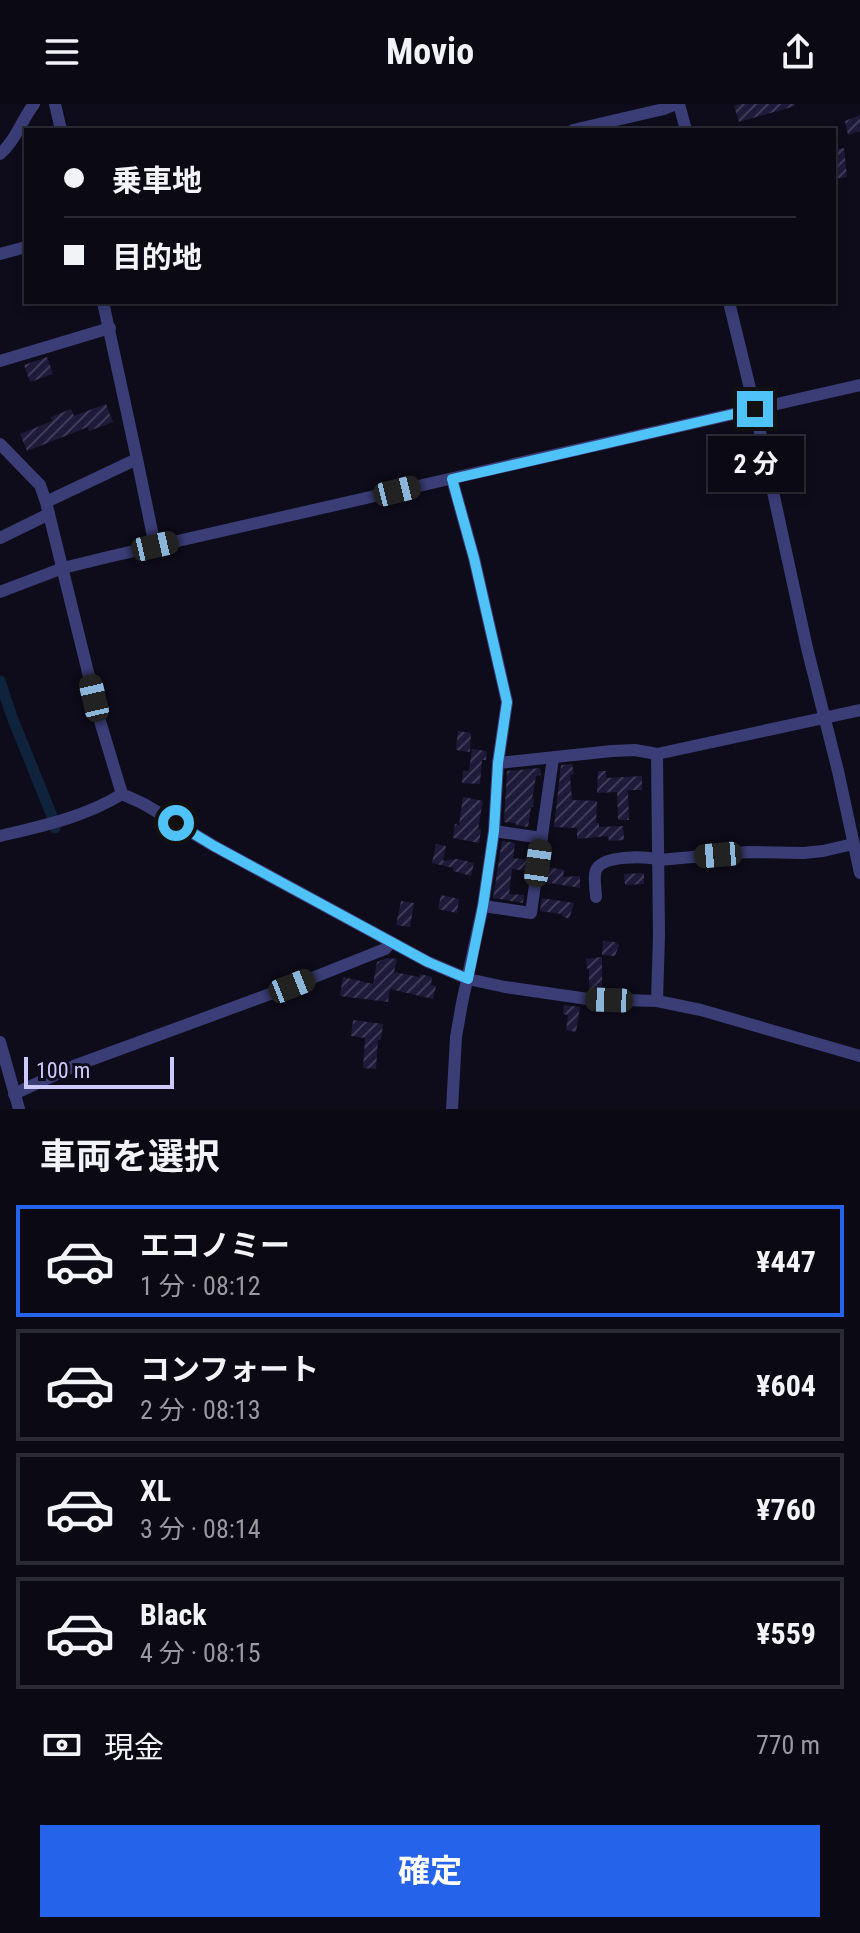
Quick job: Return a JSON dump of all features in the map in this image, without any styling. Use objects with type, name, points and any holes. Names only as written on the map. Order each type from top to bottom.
[{"type":"street","points":[[0,154],[15,137],[34,104]]},
{"type":"street","points":[[55,104],[61,128]]},
{"type":"street","points":[[582,128],[678,104],[685,128]]},
{"type":"street","points":[[0,254],[24,248]]},
{"type":"street","points":[[104,304],[155,546]]},
{"type":"street","points":[[729,304],[860,873]]},
{"type":"street","points":[[0,361],[110,328]]},
{"type":"street","points":[[0,592],[63,568],[860,385]]},
{"type":"street","points":[[0,444],[40,485],[100,721],[122,794],[428,962],[468,979],[588,999],[657,1001],[701,1010],[860,1056]]},
{"type":"street","points":[[0,538],[137,459]]},
{"type":"street","points":[[452,479],[474,558],[507,702],[483,906],[456,1037],[452,1109]]},
{"type":"street","points":[[498,763],[590,752],[635,750],[657,754],[860,710]]},
{"type":"street","points":[[657,754],[657,1001]]},
{"type":"street","points":[[483,906],[531,913],[553,758]]},
{"type":"street","points":[[0,836],[55,822],[103,805],[122,794]]},
{"type":"street","points":[[494,831],[542,838]]},
{"type":"street","points":[[596,897],[595,874],[599,866],[608,860],[646,857],[659,860],[748,852],[803,853],[853,844]]},
{"type":"street","points":[[14,1094],[74,1066],[385,949],[391,942]]},
{"type":"street","points":[[0,1042],[19,1109]]},
{"type":"building","points":[[734,106],[795,106],[739,122]]},
{"type":"building","points":[[860,115],[860,131],[848,135],[845,121]]},
{"type":"building","points":[[844,148],[847,177],[836,179],[836,150]]},
{"type":"building","points":[[47,357],[53,374],[30,382],[24,365]]},
{"type":"building","points":[[106,404],[113,422],[89,431],[88,427],[27,451],[20,434],[52,421],[51,417],[71,409],[74,416]]},
{"type":"building","points":[[458,731],[471,733],[470,752],[456,750]]},
{"type":"building","points":[[472,749],[487,751],[486,760],[482,760],[480,784],[462,783],[463,771],[469,771]]},
{"type":"building","points":[[572,764],[572,800],[597,801],[596,823],[599,827],[623,826],[624,840],[609,841],[608,836],[577,839],[577,828],[554,827],[561,765]]},
{"type":"building","points":[[540,768],[528,827],[504,822],[507,771]]},
{"type":"building","points":[[598,771],[606,771],[606,778],[642,776],[642,790],[628,790],[629,820],[618,820],[617,792],[597,793]]},
{"type":"building","points":[[463,797],[483,801],[479,843],[453,838],[455,824],[459,825]]},
{"type":"building","points":[[502,841],[515,843],[513,858],[529,860],[528,871],[512,869],[509,894],[524,895],[523,903],[493,898]]},
{"type":"building","points":[[436,844],[446,846],[443,861],[457,859],[474,863],[471,876],[432,863]]},
{"type":"building","points":[[547,867],[564,870],[563,877],[580,876],[580,888],[544,882]]},
{"type":"building","points":[[644,873],[644,884],[625,885],[624,874]]},
{"type":"building","points":[[441,895],[459,899],[457,913],[438,909]]},
{"type":"building","points":[[542,898],[574,903],[569,919],[562,914],[540,911]]},
{"type":"building","points":[[401,901],[414,903],[410,927],[396,925]]},
{"type":"building","points":[[603,941],[619,945],[615,956],[602,955]]},
{"type":"building","points":[[602,957],[602,990],[589,990],[586,959]]},
{"type":"building","points":[[387,958],[397,959],[394,972],[432,977],[431,985],[436,986],[433,999],[390,989],[388,1002],[340,996],[343,977],[373,984],[377,962]]},
{"type":"building","points":[[564,1005],[580,1007],[576,1032],[566,1030],[568,1015],[563,1014]]},
{"type":"building","points":[[353,1020],[383,1024],[381,1040],[378,1040],[376,1069],[363,1068],[365,1038],[351,1036]]},
{"type":"waterway","points":[[0,681],[55,828]]},
{"type":"route","points":[[176,823],[428,962],[468,979],[494,831],[498,763],[507,702],[474,558],[452,479],[755,409]]}]
